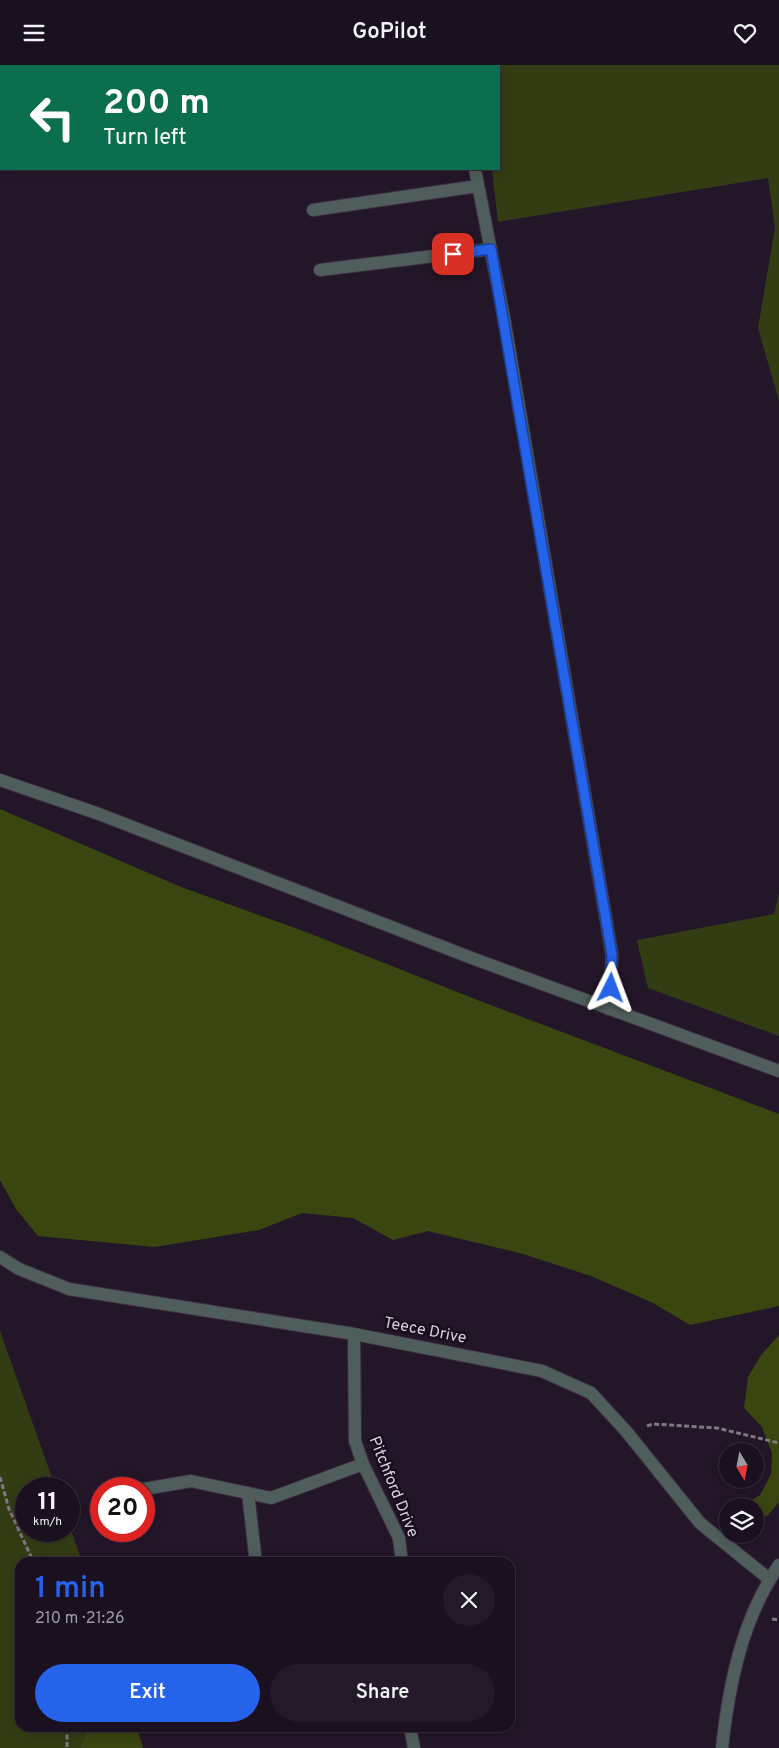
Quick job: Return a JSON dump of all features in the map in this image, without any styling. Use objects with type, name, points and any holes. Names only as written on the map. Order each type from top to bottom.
[{"type":"street","points":[[475,170],[491,249],[612,955],[610,1009]]},
{"type":"street","points":[[313,210],[478,186]]},
{"type":"street","points":[[320,270],[491,249]]},
{"type":"street","points":[[0,780],[99,814],[477,960],[779,1071]]},
{"type":"street","name":"Teece Drive","points":[[0,1257],[19,1269],[70,1289],[354,1334],[542,1371],[590,1393],[626,1431],[700,1523],[769,1579]]},
{"type":"street","name":"Pitchford Drive","points":[[354,1334],[355,1441],[363,1464],[399,1538],[401,1557]]},
{"type":"street","points":[[155,1487],[191,1481],[271,1498],[363,1464]]},
{"type":"street","points":[[248,1493],[255,1557]]},
{"type":"street","points":[[722,1748],[728,1696],[745,1632],[769,1579],[779,1565]]},
{"type":"street","points":[[411,1732],[414,1748]]},
{"type":"path","points":[[626,1431],[653,1424],[717,1427],[779,1443]]},
{"type":"path","points":[[0,1477],[9,1509],[31,1557]]},
{"type":"path","points":[[771,1619],[779,1621]]},
{"type":"path","points":[[67,1732],[67,1748]]},
{"type":"green space","points":[[500,65],[779,65],[779,401],[758,328],[775,228],[768,178],[498,222],[492,170],[500,170]]},
{"type":"green space","points":[[0,809],[181,887],[306,932],[480,1001],[779,1114],[779,1306],[690,1325],[653,1303],[591,1276],[523,1254],[428,1231],[393,1240],[353,1218],[302,1213],[259,1230],[155,1247],[38,1236],[16,1209],[0,1180]]},
{"type":"green space","points":[[779,894],[779,1036],[648,988],[637,940],[774,914]]},
{"type":"green space","points":[[0,1331],[52,1477],[15,1477],[15,1542],[75,1542],[80,1557],[15,1557],[15,1732],[86,1732],[80,1748],[0,1748]]},
{"type":"green space","points":[[779,1335],[779,1502],[764,1517],[764,1498],[755,1498],[760,1495],[771,1474],[772,1453],[762,1427],[744,1408],[748,1377],[761,1355]]},
{"type":"green space","points":[[86,1732],[138,1732],[143,1748],[80,1748]]},
{"type":"route","points":[[453,254],[491,249],[612,955],[611,988]]}]
